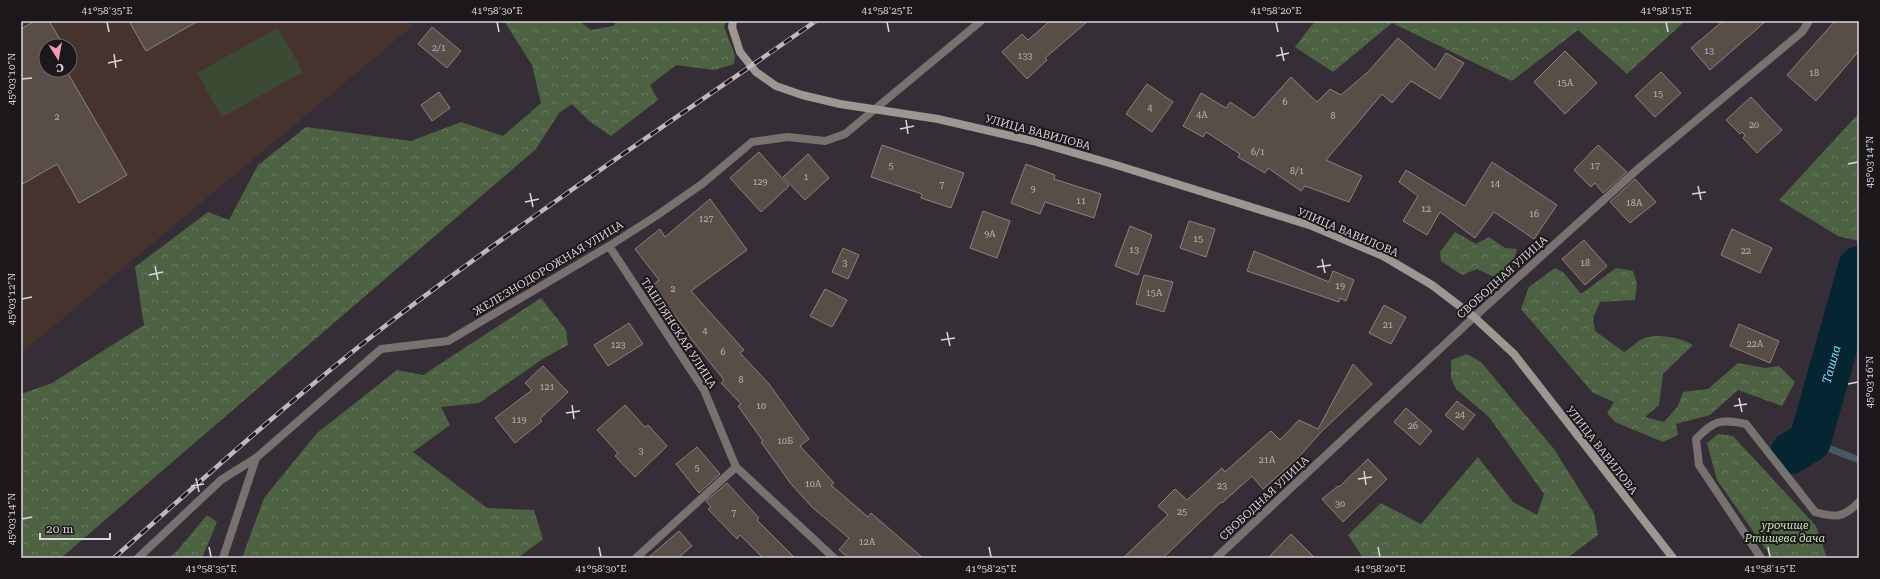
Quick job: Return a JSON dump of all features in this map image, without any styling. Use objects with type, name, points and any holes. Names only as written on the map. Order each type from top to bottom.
[{"type":"main road","name":"УЛИЦА ВАВИЛОВА","points":[[733,21],[732,27],[740,52],[756,72],[776,86],[802,95],[840,104],[938,119],[1033,141],[1116,164],[1312,226],[1382,256],[1432,285],[1474,317],[1514,354],[1673,558]]},
{"type":"street","name":"ЖЕЛЕЗНОДОРОЖНАЯ УЛИЦА","points":[[138,558],[221,480],[256,458],[381,348],[448,341],[609,246],[656,216],[702,184],[752,142],[788,137],[825,141],[845,134],[981,21]]},
{"type":"street","name":"СВОБОДНАЯ УЛИЦА","points":[[1216,558],[1474,317],[1639,168],[1802,32],[1809,21]]},
{"type":"street","name":"ТАШЛЯНСКАЯ УЛИЦА","points":[[609,246],[704,390],[736,467],[834,558]]},
{"type":"street","points":[[1761,558],[1699,465],[1696,439],[1712,424],[1729,421],[1746,424],[1815,512],[1832,517],[1849,512],[1859,502]]},
{"type":"street","points":[[222,558],[256,458]]},
{"type":"street","points":[[636,558],[736,467]]},
{"type":"shaded area","points":[[21,21],[409,21],[414,25],[21,353]]},
{"type":"green space","points":[[504,21],[579,21],[591,30],[613,26],[617,21],[726,21],[724,27],[735,55],[734,64],[714,70],[676,65],[650,85],[658,100],[611,136],[589,121],[572,104],[559,113],[536,149],[61,558],[21,558],[21,394],[52,383],[144,325],[135,267],[208,212],[229,220],[258,165],[306,127],[411,141],[461,122],[503,136],[541,103],[532,65]]},
{"type":"green space","points":[[1315,21],[1685,21],[1627,74],[1578,30],[1512,81],[1392,23],[1333,72],[1295,47]]},
{"type":"green space","points":[[278,28],[303,72],[222,117],[197,73]]},
{"type":"green space","points":[[1859,113],[1859,241],[1838,236],[1779,200]]},
{"type":"green space","points":[[1455,232],[1476,244],[1489,237],[1505,248],[1517,249],[1511,271],[1501,280],[1477,269],[1462,275],[1441,261],[1440,252]]},
{"type":"green space","points":[[1555,268],[1563,272],[1581,294],[1616,268],[1633,271],[1637,284],[1635,300],[1600,302],[1593,318],[1595,331],[1624,352],[1642,339],[1655,336],[1674,338],[1693,345],[1663,374],[1659,405],[1645,417],[1664,422],[1678,406],[1683,392],[1708,389],[1738,363],[1765,368],[1779,366],[1795,382],[1782,406],[1738,390],[1710,415],[1676,424],[1678,435],[1663,442],[1615,422],[1607,413],[1614,402],[1593,393],[1521,309],[1529,287]]},
{"type":"green space","points":[[541,298],[566,330],[568,345],[544,358],[479,403],[441,407],[450,425],[413,452],[487,508],[534,510],[543,539],[518,558],[242,558],[264,498],[317,433],[397,370],[423,375]]},
{"type":"green space","points":[[1467,354],[1481,362],[1554,449],[1594,513],[1598,535],[1567,558],[1363,558],[1348,535],[1381,503],[1421,524],[1478,457],[1513,502],[1537,515],[1544,494],[1489,417],[1456,389],[1451,378],[1451,360]]},
{"type":"green space","name":"урочище Ртищева дача","points":[[1718,434],[1733,436],[1816,526],[1827,558],[1772,558],[1717,480],[1707,443]]},
{"type":"green space","points":[[207,515],[217,522],[202,558],[169,558],[177,551]]},
{"type":"building","points":[[35,21],[49,21],[59,38],[38,38],[38,78],[71,78],[127,175],[79,203],[57,164],[21,185],[21,29]]},
{"type":"building","points":[[129,21],[198,21],[146,51]]},
{"type":"building","points":[[1050,21],[1088,21],[1045,58],[1047,60],[1027,79],[1002,52],[1022,34],[1028,40]]},
{"type":"building","points":[[1723,21],[1766,21],[1710,70],[1691,48]]},
{"type":"building","points":[[1835,21],[1859,21],[1859,51],[1816,101],[1787,75]]},
{"type":"building","points":[[432,27],[461,51],[447,68],[418,44]]},
{"type":"building","points":[[1398,38],[1435,70],[1446,53],[1464,63],[1440,99],[1411,81],[1392,103],[1382,94],[1326,160],[1362,176],[1349,202],[1305,186],[1301,191],[1268,168],[1265,173],[1238,157],[1240,154],[1206,132],[1203,137],[1183,126],[1201,93],[1226,108],[1230,102],[1254,118],[1291,77],[1317,102],[1330,89],[1341,95],[1368,72]]},
{"type":"building","points":[[1565,51],[1597,83],[1565,114],[1534,82]]},
{"type":"building","points":[[1661,72],[1681,93],[1655,117],[1635,96]]},
{"type":"building","points":[[1147,84],[1173,102],[1152,132],[1126,114]]},
{"type":"building","points":[[439,92],[450,108],[432,121],[421,105]]},
{"type":"building","points":[[1751,97],[1782,130],[1757,153],[1743,138],[1745,135],[1742,132],[1740,134],[1726,120]]},
{"type":"building","points":[[882,145],[964,173],[951,208],[921,198],[922,194],[871,177]]},
{"type":"building","points":[[1598,145],[1627,172],[1603,193],[1595,183],[1591,187],[1574,170]]},
{"type":"building","points":[[759,152],[789,186],[761,212],[730,178]]},
{"type":"building","points":[[808,154],[829,178],[805,200],[783,177]]},
{"type":"building","points":[[1492,162],[1557,205],[1534,239],[1494,212],[1475,238],[1440,212],[1427,235],[1403,221],[1418,196],[1399,182],[1406,170],[1465,206]]},
{"type":"building","points":[[1026,164],[1055,175],[1054,179],[1101,194],[1094,218],[1045,202],[1040,214],[1011,203]]},
{"type":"building","points":[[1635,179],[1656,202],[1630,223],[1610,202]]},
{"type":"building","points":[[710,199],[747,250],[691,291],[744,350],[740,353],[769,384],[809,439],[800,446],[834,483],[831,485],[868,517],[871,513],[923,558],[849,558],[839,550],[849,538],[812,507],[791,484],[761,442],[763,441],[738,406],[741,404],[721,383],[724,380],[688,335],[689,334],[652,286],[659,280],[635,249],[660,229],[665,237]]},
{"type":"building","points":[[983,211],[1010,221],[997,258],[970,248]]},
{"type":"building","points":[[1189,221],[1215,229],[1206,257],[1180,248]]},
{"type":"building","points":[[1130,226],[1152,235],[1138,275],[1115,266]]},
{"type":"building","points":[[1732,229],[1772,248],[1760,273],[1721,255]]},
{"type":"building","points":[[1584,240],[1607,266],[1585,285],[1562,259]]},
{"type":"building","points":[[843,248],[859,255],[848,279],[832,272]]},
{"type":"building","points":[[1254,251],[1329,282],[1333,271],[1354,280],[1346,301],[1340,298],[1339,302],[1247,271]]},
{"type":"building","points":[[1144,275],[1173,282],[1164,312],[1136,304]]},
{"type":"building","points":[[825,289],[847,300],[832,327],[810,316]]},
{"type":"building","points":[[1384,305],[1406,317],[1391,344],[1369,333]]},
{"type":"building","points":[[629,323],[643,344],[608,366],[594,345]]},
{"type":"building","points":[[1739,324],[1779,341],[1770,363],[1730,346]]},
{"type":"building","points":[[1353,364],[1372,384],[1322,431],[1297,459],[1263,489],[1252,476],[1222,503],[1221,502],[1163,558],[1123,558],[1168,515],[1158,506],[1175,489],[1187,500],[1222,468],[1225,472],[1271,431],[1280,440],[1299,420],[1318,429]]},
{"type":"building","points":[[543,366],[568,392],[540,419],[542,421],[515,443],[495,418],[532,390],[525,383]]},
{"type":"building","points":[[1457,401],[1475,415],[1463,430],[1445,415]]},
{"type":"building","points":[[625,405],[645,427],[648,425],[667,446],[635,477],[615,456],[618,453],[597,430]]},
{"type":"building","points":[[1406,408],[1432,431],[1420,445],[1394,422]]},
{"type":"building","points":[[697,447],[720,474],[699,493],[676,464]]},
{"type":"building","points":[[1368,459],[1387,479],[1343,522],[1322,499],[1338,486],[1339,487]]},
{"type":"building","points":[[727,483],[759,518],[757,520],[795,558],[763,558],[740,535],[737,539],[708,509],[711,507],[706,501]]},
{"type":"building","points":[[679,531],[692,546],[678,558],[648,558]]},
{"type":"building","points":[[1291,534],[1315,558],[1268,558]]},
{"type":"waterway","name":"Ташла","points":[[1791,453],[1810,441],[1859,267]]},
{"type":"waterway","points":[[1810,441],[1859,460]]},
{"type":"railway","points":[[114,558],[289,404],[398,316],[553,203],[816,21]]}]
